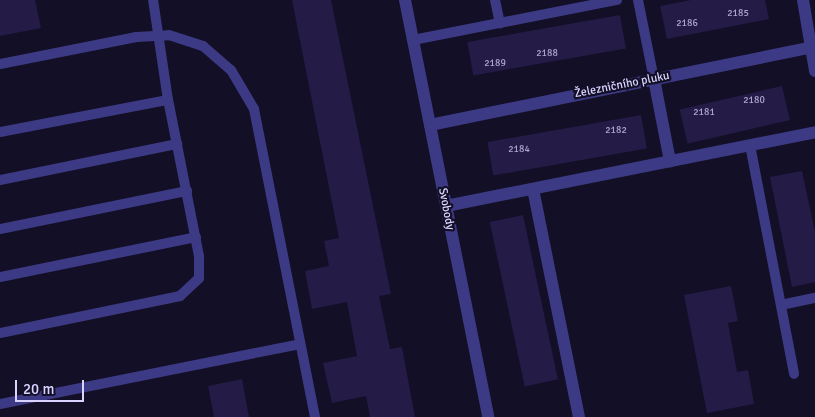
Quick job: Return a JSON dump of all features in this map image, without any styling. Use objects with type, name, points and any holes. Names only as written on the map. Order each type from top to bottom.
[{"type":"street","name":"Svobody","points":[[405,0],[488,417]]},
{"type":"street","points":[[803,0],[813,47],[815,71]]},
{"type":"street","name":"Železničního pluku","points":[[430,125],[813,47]]},
{"type":"street","points":[[654,79],[670,161]]},
{"type":"street","points":[[446,206],[815,132]]},
{"type":"street","points":[[533,189],[579,417]]},
{"type":"lane","points":[[0,333],[189,291],[201,268],[168,100],[154,0]]},
{"type":"lane","points":[[495,0],[500,23]]},
{"type":"lane","points":[[413,40],[616,0]]},
{"type":"lane","points":[[638,0],[654,79]]},
{"type":"lane","points":[[0,64],[160,35],[180,36],[203,46],[231,70],[250,98],[315,417]]},
{"type":"lane","points":[[0,132],[168,100]]},
{"type":"lane","points":[[0,180],[177,144]]},
{"type":"lane","points":[[750,146],[794,374]]},
{"type":"lane","points":[[0,230],[186,192]]},
{"type":"lane","points":[[0,277],[196,237]]},
{"type":"lane","points":[[781,305],[815,298]]},
{"type":"lane","points":[[0,404],[300,344]]},
{"type":"building","points":[[0,0],[35,0],[41,28],[0,36]]},
{"type":"building","points":[[292,0],[331,0],[391,294],[379,296],[390,349],[402,347],[415,417],[370,417],[366,396],[332,403],[323,363],[357,356],[347,302],[312,309],[305,271],[329,266],[324,241],[339,238]]},
{"type":"building","points":[[691,0],[765,0],[769,19],[667,39],[660,6]]},
{"type":"building","points":[[620,15],[626,48],[473,75],[467,42]]},
{"type":"building","points":[[782,86],[790,120],[688,144],[680,110]]},
{"type":"building","points":[[641,115],[647,148],[493,176],[487,142]]},
{"type":"building","points":[[802,171],[815,232],[815,282],[792,287],[770,177]]},
{"type":"building","points":[[523,215],[558,379],[525,386],[490,222]]},
{"type":"building","points":[[731,286],[738,321],[728,323],[737,372],[748,370],[754,404],[707,413],[684,295]]},
{"type":"building","points":[[242,379],[249,417],[214,417],[208,386]]}]
